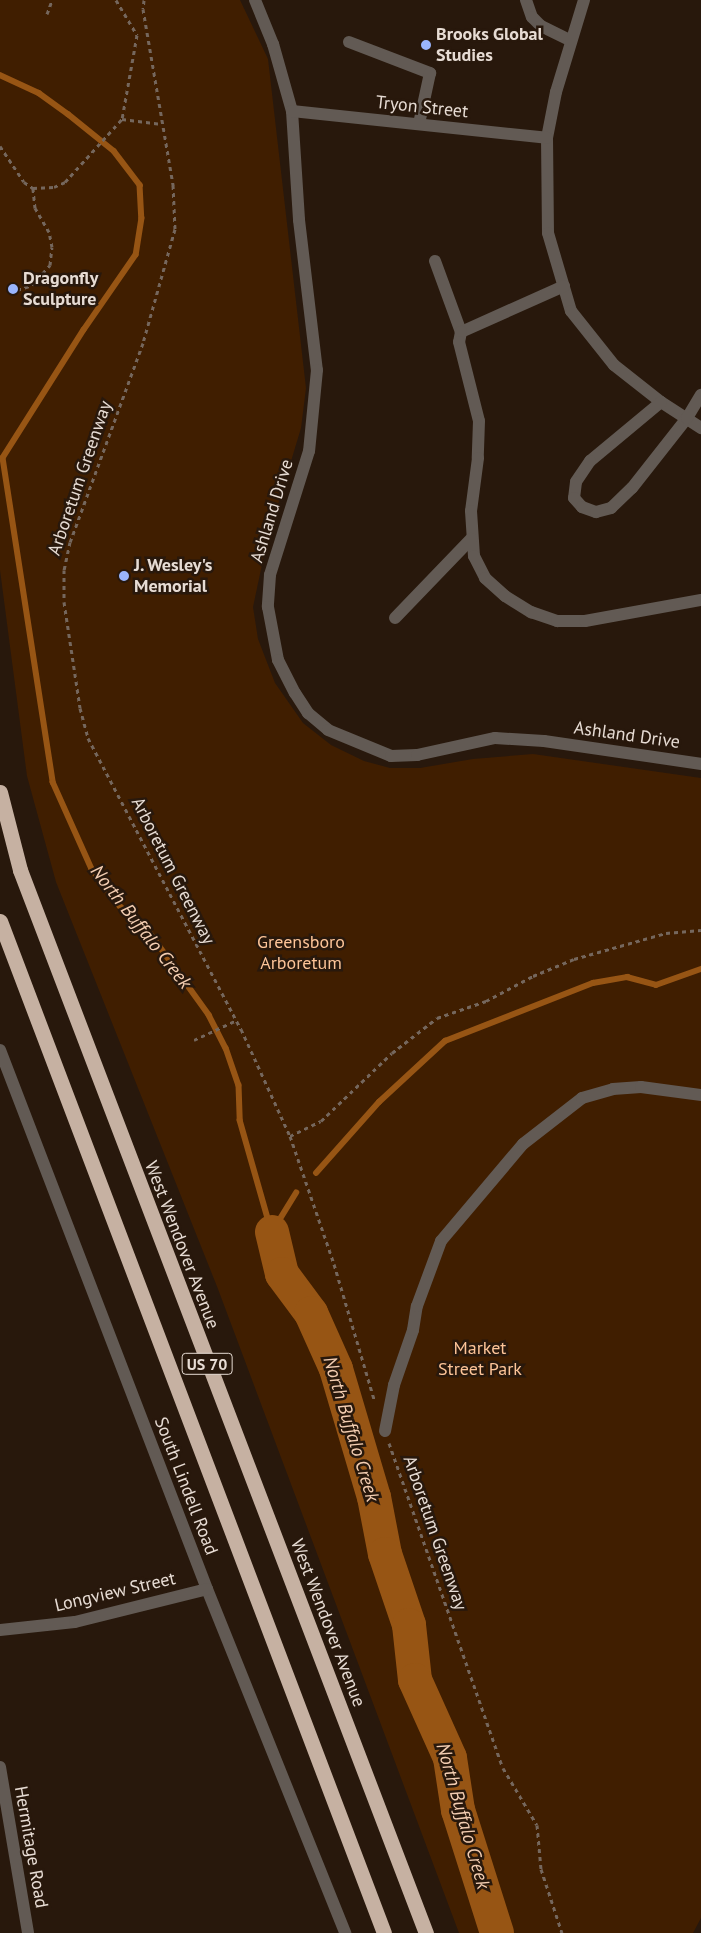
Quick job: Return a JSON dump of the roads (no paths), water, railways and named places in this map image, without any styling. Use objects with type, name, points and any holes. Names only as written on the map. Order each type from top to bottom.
[{"type":"highway","name":"West Wendover Avenue","points":[[0,792],[26,888],[426,1933]]},
{"type":"highway","name":"US 70","points":[[0,921],[384,1933]]},
{"type":"street","name":"Ashland Drive","points":[[255,0],[273,44],[292,111],[299,220],[318,370],[309,451],[277,547],[270,575],[268,607],[278,660],[295,693],[308,713],[328,730],[391,756],[417,755],[495,738],[544,741],[701,764]]},
{"type":"street","points":[[526,0],[532,17],[541,26],[570,40]]},
{"type":"street","points":[[584,0],[570,40],[547,138],[548,233],[571,311],[614,365],[661,402],[701,428]]},
{"type":"street","points":[[349,42],[430,73],[419,124]]},
{"type":"street","name":"Tryon Street","points":[[292,111],[547,138]]},
{"type":"street","points":[[435,260],[461,332],[459,342],[479,421],[471,539],[474,556],[485,578],[505,596],[531,612],[557,621],[585,621],[701,600]]},
{"type":"street","points":[[461,332],[564,286]]},
{"type":"street","points":[[661,402],[590,461],[576,482],[574,498],[582,507],[596,512],[612,508],[687,418],[701,395]]},
{"type":"street","points":[[395,618],[471,539]]},
{"type":"street","name":"South Lindell Road","points":[[0,1050],[4,1072],[207,1589],[261,1716],[345,1933]]},
{"type":"street","points":[[385,1431],[394,1384],[413,1330],[417,1306],[441,1240],[523,1144],[556,1115],[582,1098],[612,1089],[641,1087],[701,1096]]},
{"type":"street","name":"Longview Street","points":[[0,1630],[75,1622],[207,1589]]},
{"type":"street","name":"Hermitage Road","points":[[0,1767],[28,1933]]},
{"type":"waterway","name":"North Buffalo Creek","points":[[0,75],[39,93],[68,114],[114,151],[140,185],[142,218],[136,255],[84,330],[3,458],[53,782],[92,869],[120,906],[148,930],[209,1015],[226,1048],[239,1085],[240,1120],[272,1232]]},
{"type":"waterway","points":[[316,1173],[379,1102],[445,1041],[593,983],[627,977],[656,985],[701,969]]},
{"type":"waterway","points":[[272,1232],[296,1193]]},
{"type":"waterway","name":"North Buffalo Creek","points":[[272,1232],[282,1274],[311,1313],[336,1369],[374,1497],[385,1554],[409,1625],[415,1680],[450,1758],[458,1810],[497,1933]]},
{"type":"place","name":"Brooks Global Studies","points":[[426,45]]},
{"type":"place","name":"Dragonfly Sculpture","points":[[13,289]]},
{"type":"place","name":"J. Wesley's Memorial","points":[[124,576]]},
{"type":"park label","name":"Greensboro Arboretum","points":[[301,953]]},
{"type":"park label","name":"Market Street Park","points":[[480,1359]]}]
